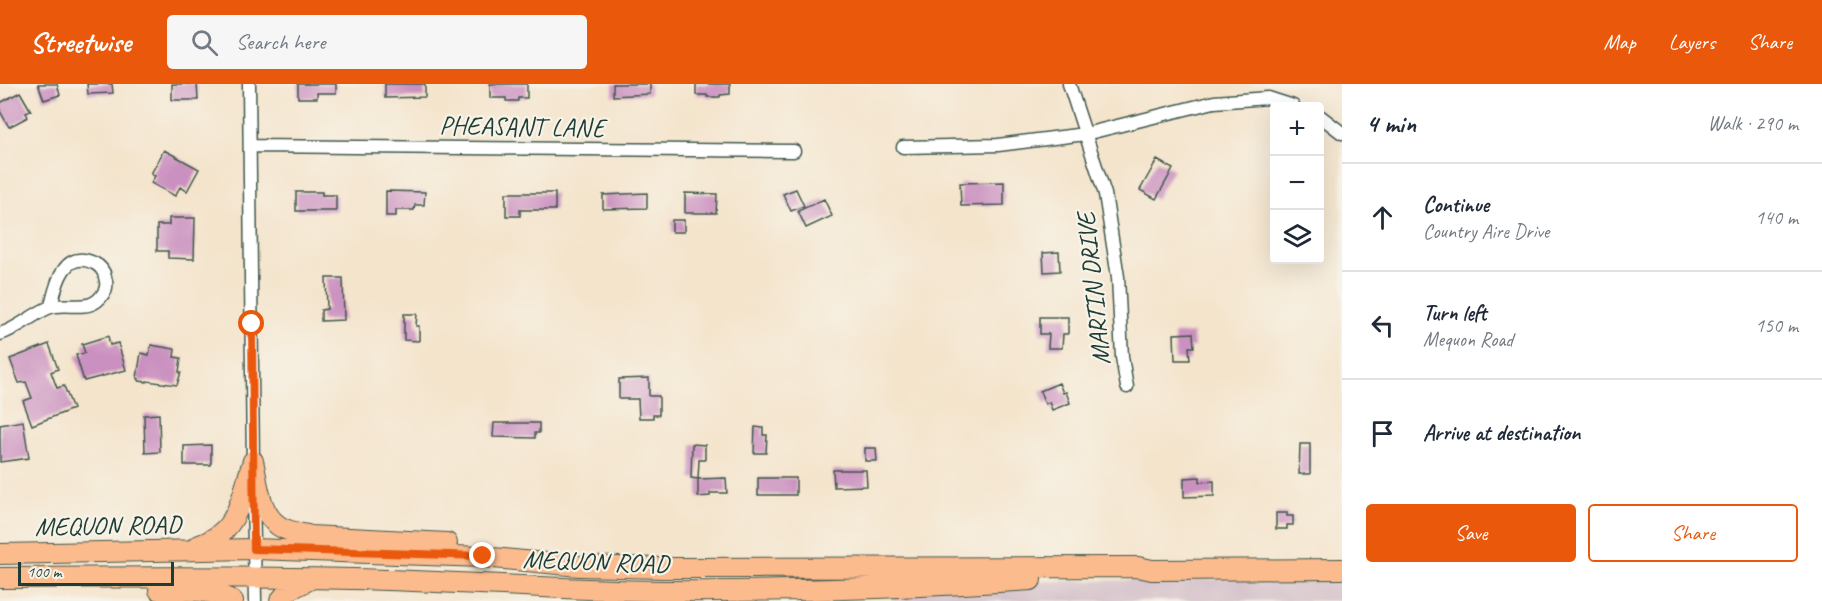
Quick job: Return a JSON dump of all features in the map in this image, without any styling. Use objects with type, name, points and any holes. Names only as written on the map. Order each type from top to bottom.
[{"type":"main road","points":[[184,550],[208,543],[228,528],[235,518],[253,461]]},
{"type":"main road","points":[[253,461],[264,508],[269,518],[279,526],[291,531],[311,536],[483,545],[545,554],[570,565]]},
{"type":"main road","points":[[0,577],[106,564],[231,563],[243,559],[254,549]]},
{"type":"main road","name":"MEQUON ROAD","points":[[0,554],[254,549],[483,556],[570,565],[663,568],[1342,569]]},
{"type":"main road","points":[[255,578],[266,567],[279,563],[485,566],[522,560]]},
{"type":"main road","name":"MEQUON ROAD","points":[[0,577],[312,578],[663,591],[751,592],[917,588],[1138,575],[1152,570]]},
{"type":"main road","points":[[280,601],[290,590],[312,578]]},
{"type":"main road","points":[[0,589],[199,591],[218,594],[233,601]]},
{"type":"street","points":[[249,84],[255,601]]},
{"type":"street","name":"MARTIN DRIVE","points":[[1069,84],[1105,194],[1118,277],[1122,357],[1127,387]]},
{"type":"street","points":[[903,147],[998,145],[1085,134],[1214,102],[1268,98],[1280,102]]},
{"type":"street","points":[[1324,119],[1342,133]]},
{"type":"street","name":"PHEASANT LANE","points":[[250,146],[794,151]]},
{"type":"street","points":[[0,334],[51,306],[85,306],[99,301],[106,289],[105,274],[98,265],[88,260],[76,261],[64,268],[57,281],[51,306]]},
{"type":"shaded area","points":[[1342,579],[1342,601],[893,601],[893,583]]},
{"type":"building","points":[[38,84],[57,84],[60,95],[44,100]]},
{"type":"building","points":[[87,84],[112,84],[113,93],[88,94]]},
{"type":"building","points":[[172,84],[197,84],[198,100],[172,100]]},
{"type":"building","points":[[298,84],[336,84],[336,93],[317,93],[317,98],[298,98]]},
{"type":"building","points":[[385,84],[425,84],[425,97],[385,98]]},
{"type":"building","points":[[490,84],[527,84],[527,98],[506,101],[506,98],[490,98]]},
{"type":"building","points":[[613,84],[650,84],[650,94],[613,96]]},
{"type":"building","points":[[696,84],[730,84],[730,94],[720,95],[720,97],[696,95]]},
{"type":"building","points":[[20,92],[31,111],[26,113],[28,117],[9,127],[0,111],[0,103]]},
{"type":"building","points":[[164,150],[199,169],[187,191],[180,187],[175,196],[151,183],[155,176],[151,174]]},
{"type":"building","points":[[1157,160],[1173,169],[1156,199],[1140,190]]},
{"type":"building","points":[[1004,182],[1004,205],[961,206],[960,183]]},
{"type":"building","points":[[796,189],[804,206],[791,211],[783,194]]},
{"type":"building","points":[[386,191],[425,192],[424,205],[415,205],[414,210],[396,210],[396,216],[386,216]]},
{"type":"building","points":[[296,192],[322,192],[322,195],[336,195],[336,211],[296,211]]},
{"type":"building","points":[[506,193],[555,193],[555,210],[520,210],[520,216],[506,216]]},
{"type":"building","points":[[647,193],[647,208],[603,209],[603,195]]},
{"type":"building","points":[[685,193],[717,194],[716,213],[685,213]]},
{"type":"building","points":[[824,199],[832,216],[806,228],[798,211]]},
{"type":"building","points":[[169,218],[195,218],[194,259],[168,258],[168,251],[157,251],[157,225],[169,225]]},
{"type":"building","points":[[672,220],[684,220],[684,232],[672,232]]},
{"type":"building","points":[[1059,252],[1060,271],[1044,272],[1043,253]]},
{"type":"building","points":[[326,278],[343,278],[344,320],[321,321],[321,310],[327,309]]},
{"type":"building","points":[[404,314],[417,314],[416,326],[419,326],[419,341],[404,340]]},
{"type":"building","points":[[1040,317],[1068,317],[1068,334],[1063,334],[1062,348],[1048,348],[1049,334],[1040,334]]},
{"type":"building","points":[[1193,333],[1194,347],[1189,347],[1190,360],[1175,360],[1174,334]]},
{"type":"building","points":[[108,336],[110,345],[118,343],[126,370],[84,381],[76,355],[85,353],[82,344]]},
{"type":"building","points":[[49,344],[58,369],[51,372],[57,388],[64,386],[73,409],[32,425],[23,401],[32,398],[26,382],[19,383],[10,359]]},
{"type":"building","points":[[151,345],[175,349],[174,357],[181,358],[179,372],[181,372],[177,385],[139,381],[137,378],[141,353],[149,355]]},
{"type":"building","points":[[649,378],[649,396],[659,396],[659,415],[653,415],[653,418],[639,418],[638,399],[619,399],[619,379]]},
{"type":"building","points":[[1059,383],[1070,403],[1052,410],[1049,402],[1045,404],[1040,391]]},
{"type":"building","points":[[159,414],[160,452],[145,453],[144,415]]},
{"type":"building","points":[[23,421],[29,458],[0,462],[0,425]]},
{"type":"building","points":[[494,423],[539,423],[539,433],[535,433],[535,438],[493,437]]},
{"type":"building","points":[[755,427],[763,428],[763,435],[767,435],[766,453],[754,453]]},
{"type":"building","points":[[692,444],[705,445],[705,460],[699,460],[698,479],[691,478]]},
{"type":"building","points":[[1300,444],[1310,444],[1310,474],[1299,474]]},
{"type":"building","points":[[211,445],[211,465],[184,465],[184,446]]},
{"type":"building","points":[[865,448],[876,448],[877,461],[865,461]]},
{"type":"building","points":[[833,470],[866,470],[867,486],[834,487]]},
{"type":"building","points":[[1200,477],[1200,482],[1214,481],[1214,496],[1184,497],[1184,478]]},
{"type":"building","points":[[726,478],[727,493],[710,493],[710,496],[698,497],[698,479]]},
{"type":"building","points":[[758,478],[796,478],[796,495],[758,495]]},
{"type":"building","points":[[1276,513],[1287,513],[1287,516],[1293,516],[1293,525],[1287,525],[1287,529],[1276,529]]},
{"type":"route","points":[[252,324],[254,549],[483,556]]}]
